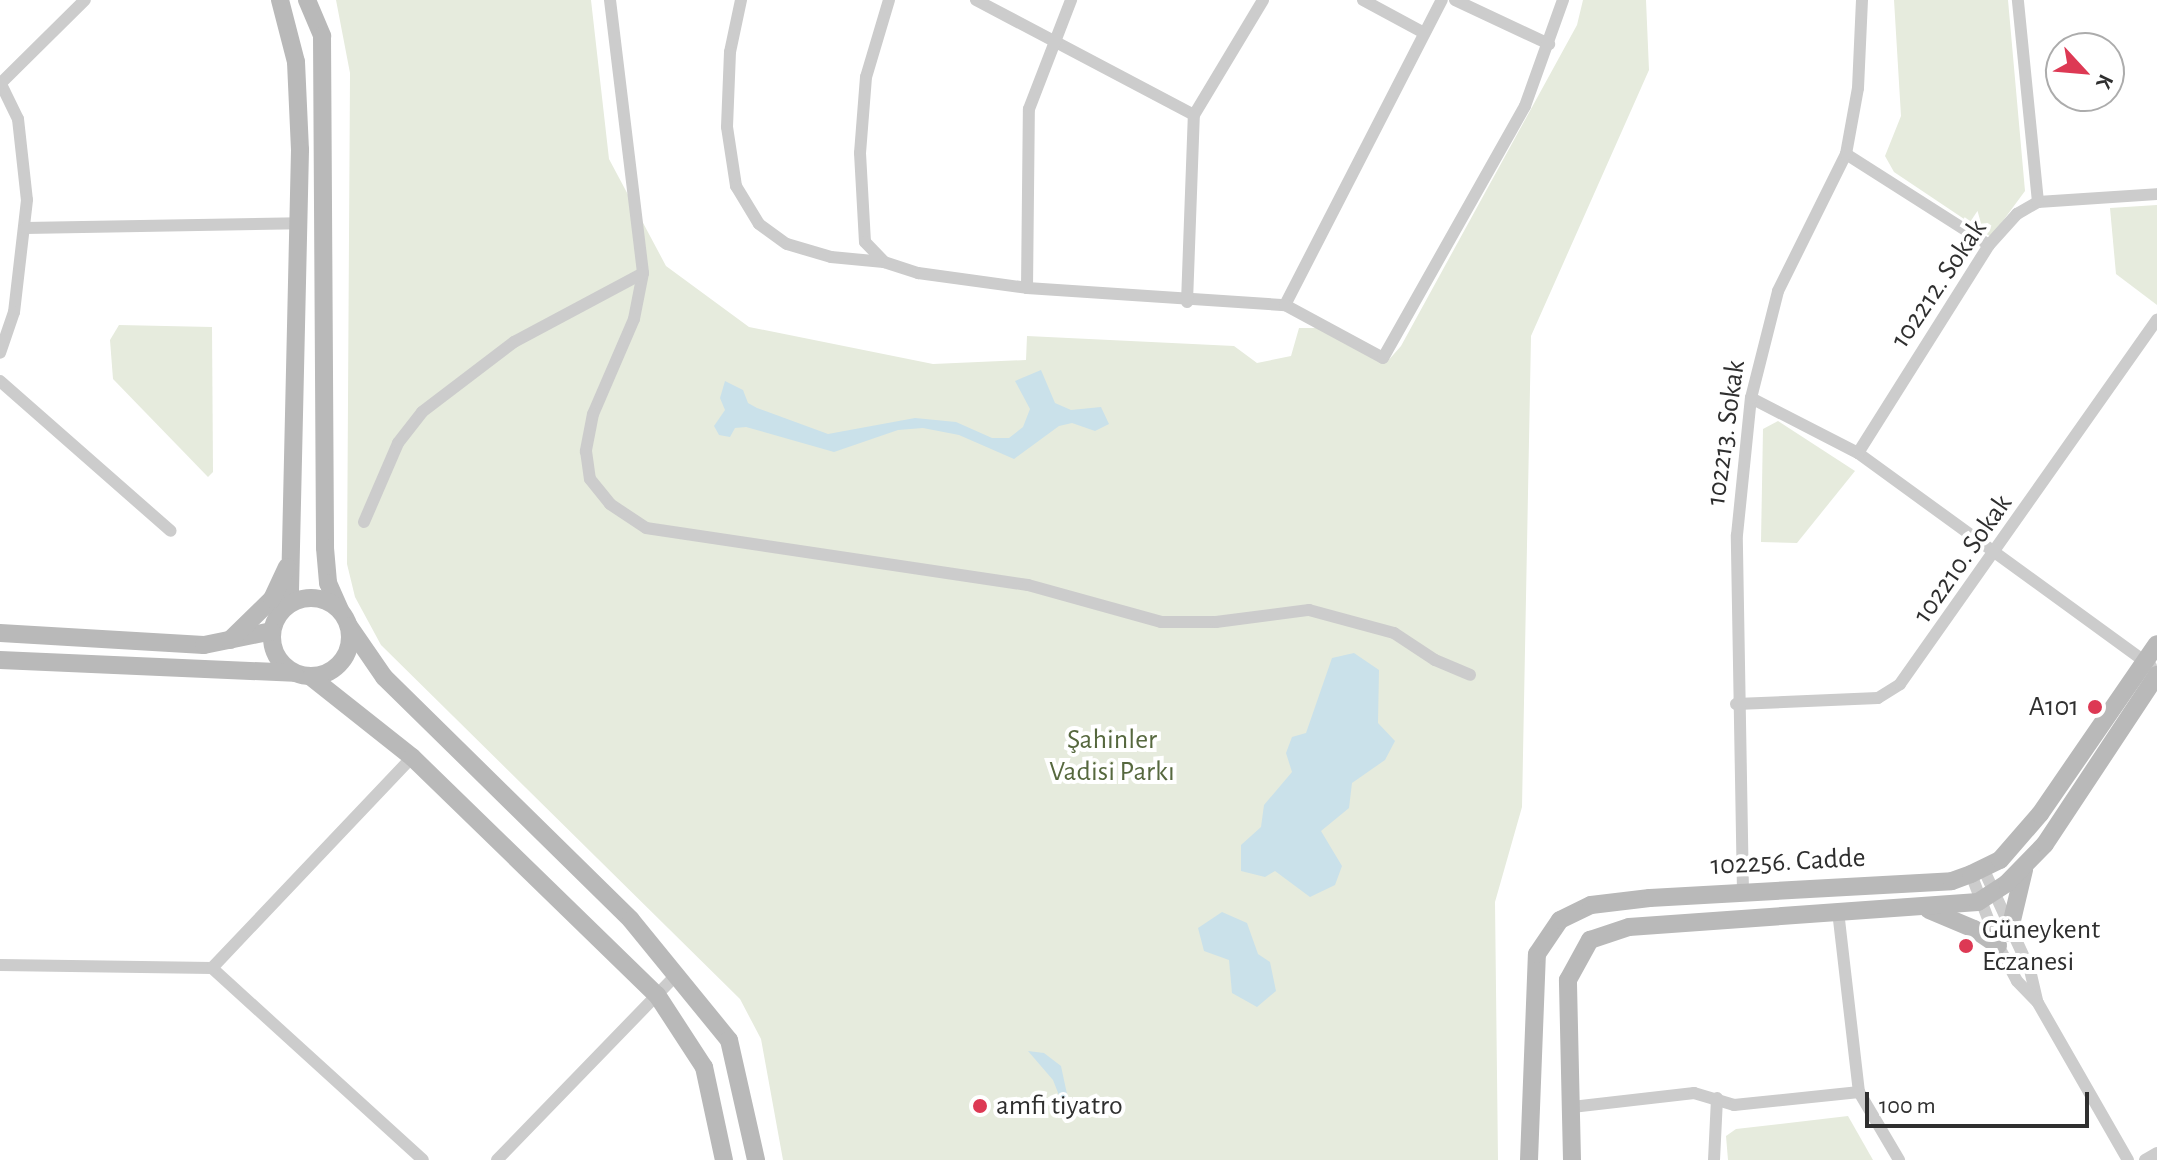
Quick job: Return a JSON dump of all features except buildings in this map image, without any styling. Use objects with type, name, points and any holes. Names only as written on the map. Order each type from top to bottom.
[{"type":"street","points":[[0,353],[14,312],[25,228],[18,119],[1,82],[85,0]]},
{"type":"street","points":[[280,0],[296,62],[299,223],[290,604]]},
{"type":"street","points":[[307,0],[322,36],[325,548],[328,583],[344,618],[384,677],[631,920],[729,1040],[756,1160]]},
{"type":"street","points":[[610,0],[643,273],[634,319],[593,414],[586,451],[590,479],[610,504],[646,528],[1028,585],[1161,622],[1216,622],[1309,610],[1394,633],[1435,660],[1470,675]]},
{"type":"street","points":[[741,0],[730,52],[727,127],[736,186],[759,224],[787,244],[831,257],[884,262],[918,273],[1027,288],[1187,302],[1285,305],[1383,358],[1525,106],[1563,0]]},
{"type":"street","points":[[884,262],[865,242],[860,153],[866,77],[889,0]]},
{"type":"street","points":[[976,0],[1054,38],[1194,115]]},
{"type":"street","points":[[1027,288],[1029,109],[1071,0]]},
{"type":"street","points":[[1187,302],[1194,115],[1263,0]]},
{"type":"street","points":[[1363,0],[1424,33]]},
{"type":"street","points":[[1285,305],[1442,0]]},
{"type":"street","points":[[1455,0],[1549,44]]},
{"type":"street","name":"102213. Sokak","points":[[1743,893],[1736,704],[1737,535],[1751,398],[1778,291],[1846,154],[1858,88],[1862,0]]},
{"type":"street","points":[[2018,0],[2038,202],[2157,194]]},
{"type":"street","points":[[1846,154],[1989,245]]},
{"type":"street","name":"102212. Sokak","points":[[1858,453],[1989,245],[2017,214],[2038,202]]},
{"type":"street","points":[[25,228],[299,223]]},
{"type":"street","points":[[364,522],[398,443],[422,412],[514,342],[643,273]]},
{"type":"street","points":[[0,311],[14,312]]},
{"type":"street","name":"102210. Sokak","points":[[1736,704],[1878,698],[1900,684],[1995,555],[2157,320]]},
{"type":"street","points":[[0,381],[171,531]]},
{"type":"street","points":[[1751,398],[1858,453],[2153,669]]},
{"type":"street","points":[[230,640],[272,599],[291,557]]},
{"type":"street","points":[[344,618],[304,597],[290,604],[272,631],[273,648],[302,675],[412,757],[657,995],[704,1067],[724,1160]]},
{"type":"street","points":[[0,660],[302,675],[339,666],[348,654],[344,618]]},
{"type":"street","points":[[0,633],[204,645],[272,631]]},
{"type":"street","name":"102256. Cadde","points":[[1572,1160],[1568,980],[1590,940],[1629,927],[1985,898],[2045,844],[2153,669],[2157,644]]},
{"type":"street","name":"102256. Cadde","points":[[1529,1160],[1537,954],[1560,920],[1591,905],[1952,881],[1977,871],[2000,860],[2040,814],[2153,669]]},
{"type":"street","points":[[212,968],[412,757]]},
{"type":"street","points":[[2003,939],[2027,863]]},
{"type":"street","points":[[1977,871],[2017,981],[2038,1003],[2128,1160]]},
{"type":"street","points":[[1915,906],[1949,916],[2003,939]]},
{"type":"street","points":[[1838,911],[1859,1092],[1899,1160]]},
{"type":"street","points":[[0,965],[212,968],[423,1160]]},
{"type":"street","points":[[497,1160],[676,975]]},
{"type":"street","points":[[1572,1107],[1694,1093],[1734,1105],[1859,1092]]},
{"type":"street","points":[[1714,1160],[1717,1098]]},
{"type":"street","points":[[2145,1160],[2157,1153]]},
{"type":"green space","name":"Şahinler Vadisi Parkı","points":[[336,0],[591,0],[609,159],[666,266],[749,327],[933,364],[1026,360],[1027,336],[1234,346],[1257,363],[1291,356],[1299,328],[1319,328],[1386,363],[1401,346],[1577,25],[1583,0],[1646,0],[1649,70],[1531,336],[1522,807],[1495,902],[1498,1160],[783,1160],[761,1039],[740,999],[381,645],[355,597],[347,564],[350,73]]},
{"type":"green space","points":[[1894,0],[2008,0],[2025,191],[1991,237],[1894,172],[1885,156],[1901,116]]},
{"type":"green space","points":[[2157,205],[2157,305],[2116,274],[2110,208]]},
{"type":"green space","points":[[119,325],[212,327],[213,472],[208,477],[113,379],[110,340]]},
{"type":"green space","points":[[1778,421],[1855,471],[1797,543],[1761,542],[1763,429]]},
{"type":"green space","points":[[1848,1116],[1873,1160],[1728,1160],[1726,1136],[1736,1129]]},
{"type":"water","points":[[1041,370],[1055,403],[1071,410],[1101,407],[1109,424],[1095,431],[1072,423],[1059,426],[1014,459],[959,435],[923,428],[898,430],[834,452],[746,427],[735,428],[730,437],[719,435],[714,426],[725,410],[720,398],[725,381],[743,390],[748,403],[757,408],[828,434],[915,418],[956,422],[992,438],[1009,438],[1023,427],[1030,409],[1015,381]]},
{"type":"water","points":[[1354,653],[1379,670],[1378,723],[1395,741],[1385,760],[1352,783],[1349,808],[1321,831],[1342,866],[1335,885],[1310,897],[1275,871],[1265,877],[1241,871],[1241,845],[1261,827],[1264,805],[1292,772],[1286,753],[1292,737],[1306,733],[1332,658]]},
{"type":"water","points":[[1222,912],[1247,923],[1258,954],[1270,962],[1276,991],[1257,1007],[1232,993],[1229,960],[1204,951],[1198,928]]},
{"type":"water","points":[[1028,1051],[1044,1053],[1061,1066],[1070,1108],[1064,1108],[1053,1080]]},
{"type":"place","name":"A101","points":[[2095,707]]},
{"type":"place","name":"Güneykent Eczanesi","points":[[1966,946]]},
{"type":"place","name":"amfi tiyatro","points":[[980,1106]]}]
